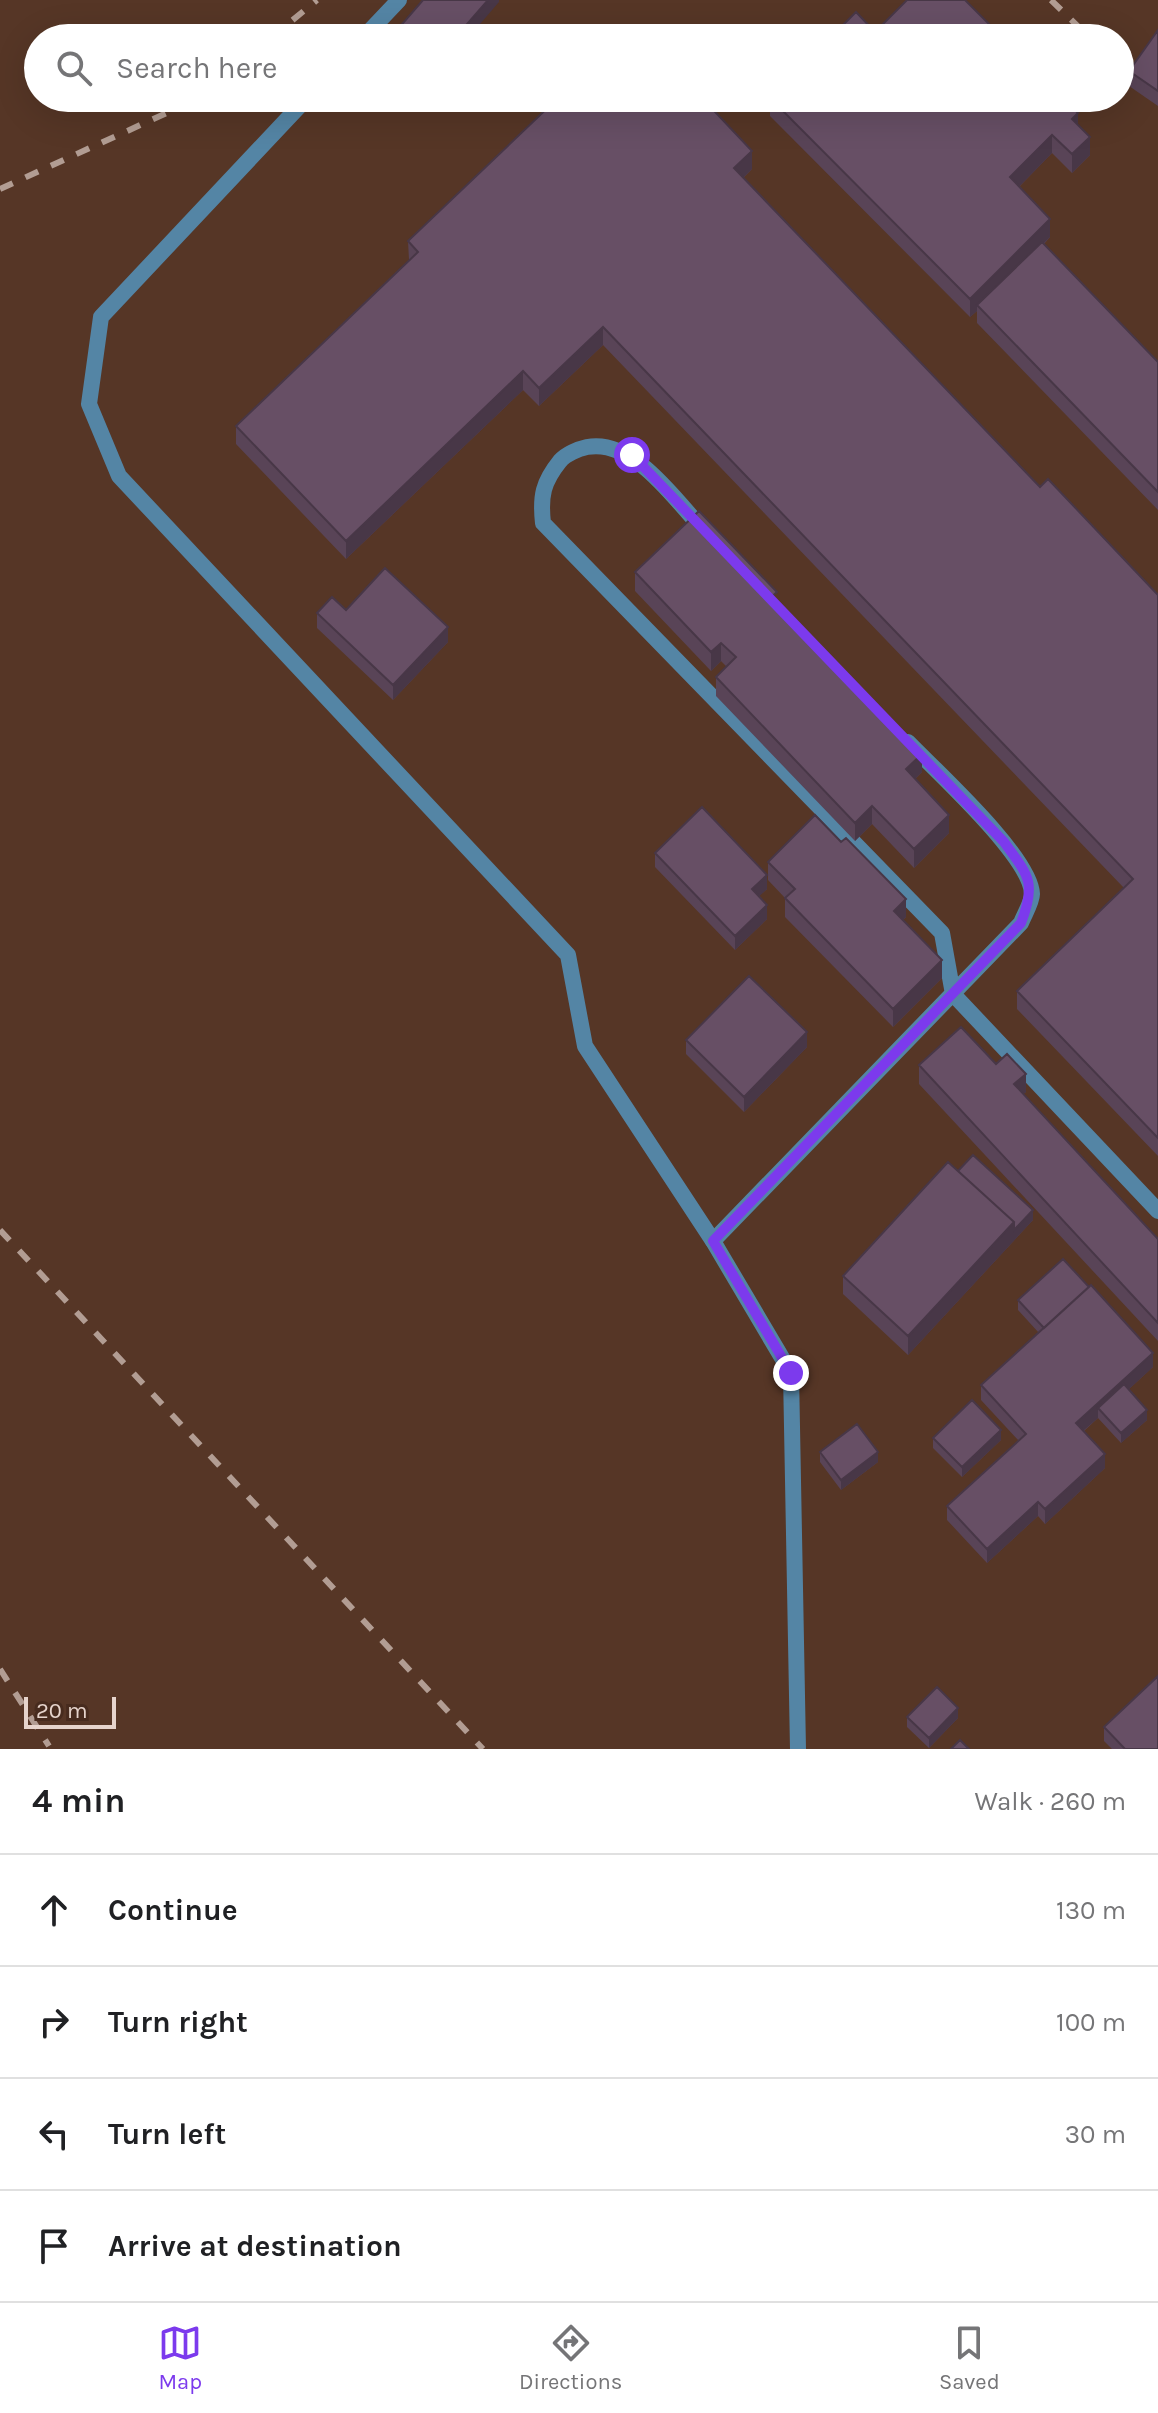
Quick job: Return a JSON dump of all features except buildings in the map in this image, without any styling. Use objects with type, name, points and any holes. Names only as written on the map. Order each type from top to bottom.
[{"type":"street","points":[[376,24],[399,0]]},
{"type":"street","points":[[294,112],[101,317],[89,404],[119,476],[568,955],[585,1046],[713,1241],[791,1373],[798,1749]]},
{"type":"street","points":[[719,546],[632,455],[608,444],[583,448],[564,457],[547,479],[540,498],[543,523],[942,933],[953,994],[1158,1211]]},
{"type":"street","points":[[713,1241],[1021,923],[1032,894],[1023,868],[1004,842],[894,728]]},
{"type":"shaded area","points":[[0,0],[1158,0],[1158,1749],[0,1749]]},
{"type":"railway","points":[[288,24],[317,0]]},
{"type":"railway","points":[[1051,0],[1076,24]]},
{"type":"railway","points":[[0,189],[169,112]]},
{"type":"railway","points":[[0,1230],[483,1749]]},
{"type":"railway","points":[[0,1669],[49,1746]]},
{"type":"route","points":[[632,455],[1004,842],[1023,868],[1032,894],[1021,923],[713,1241],[791,1373]]}]
